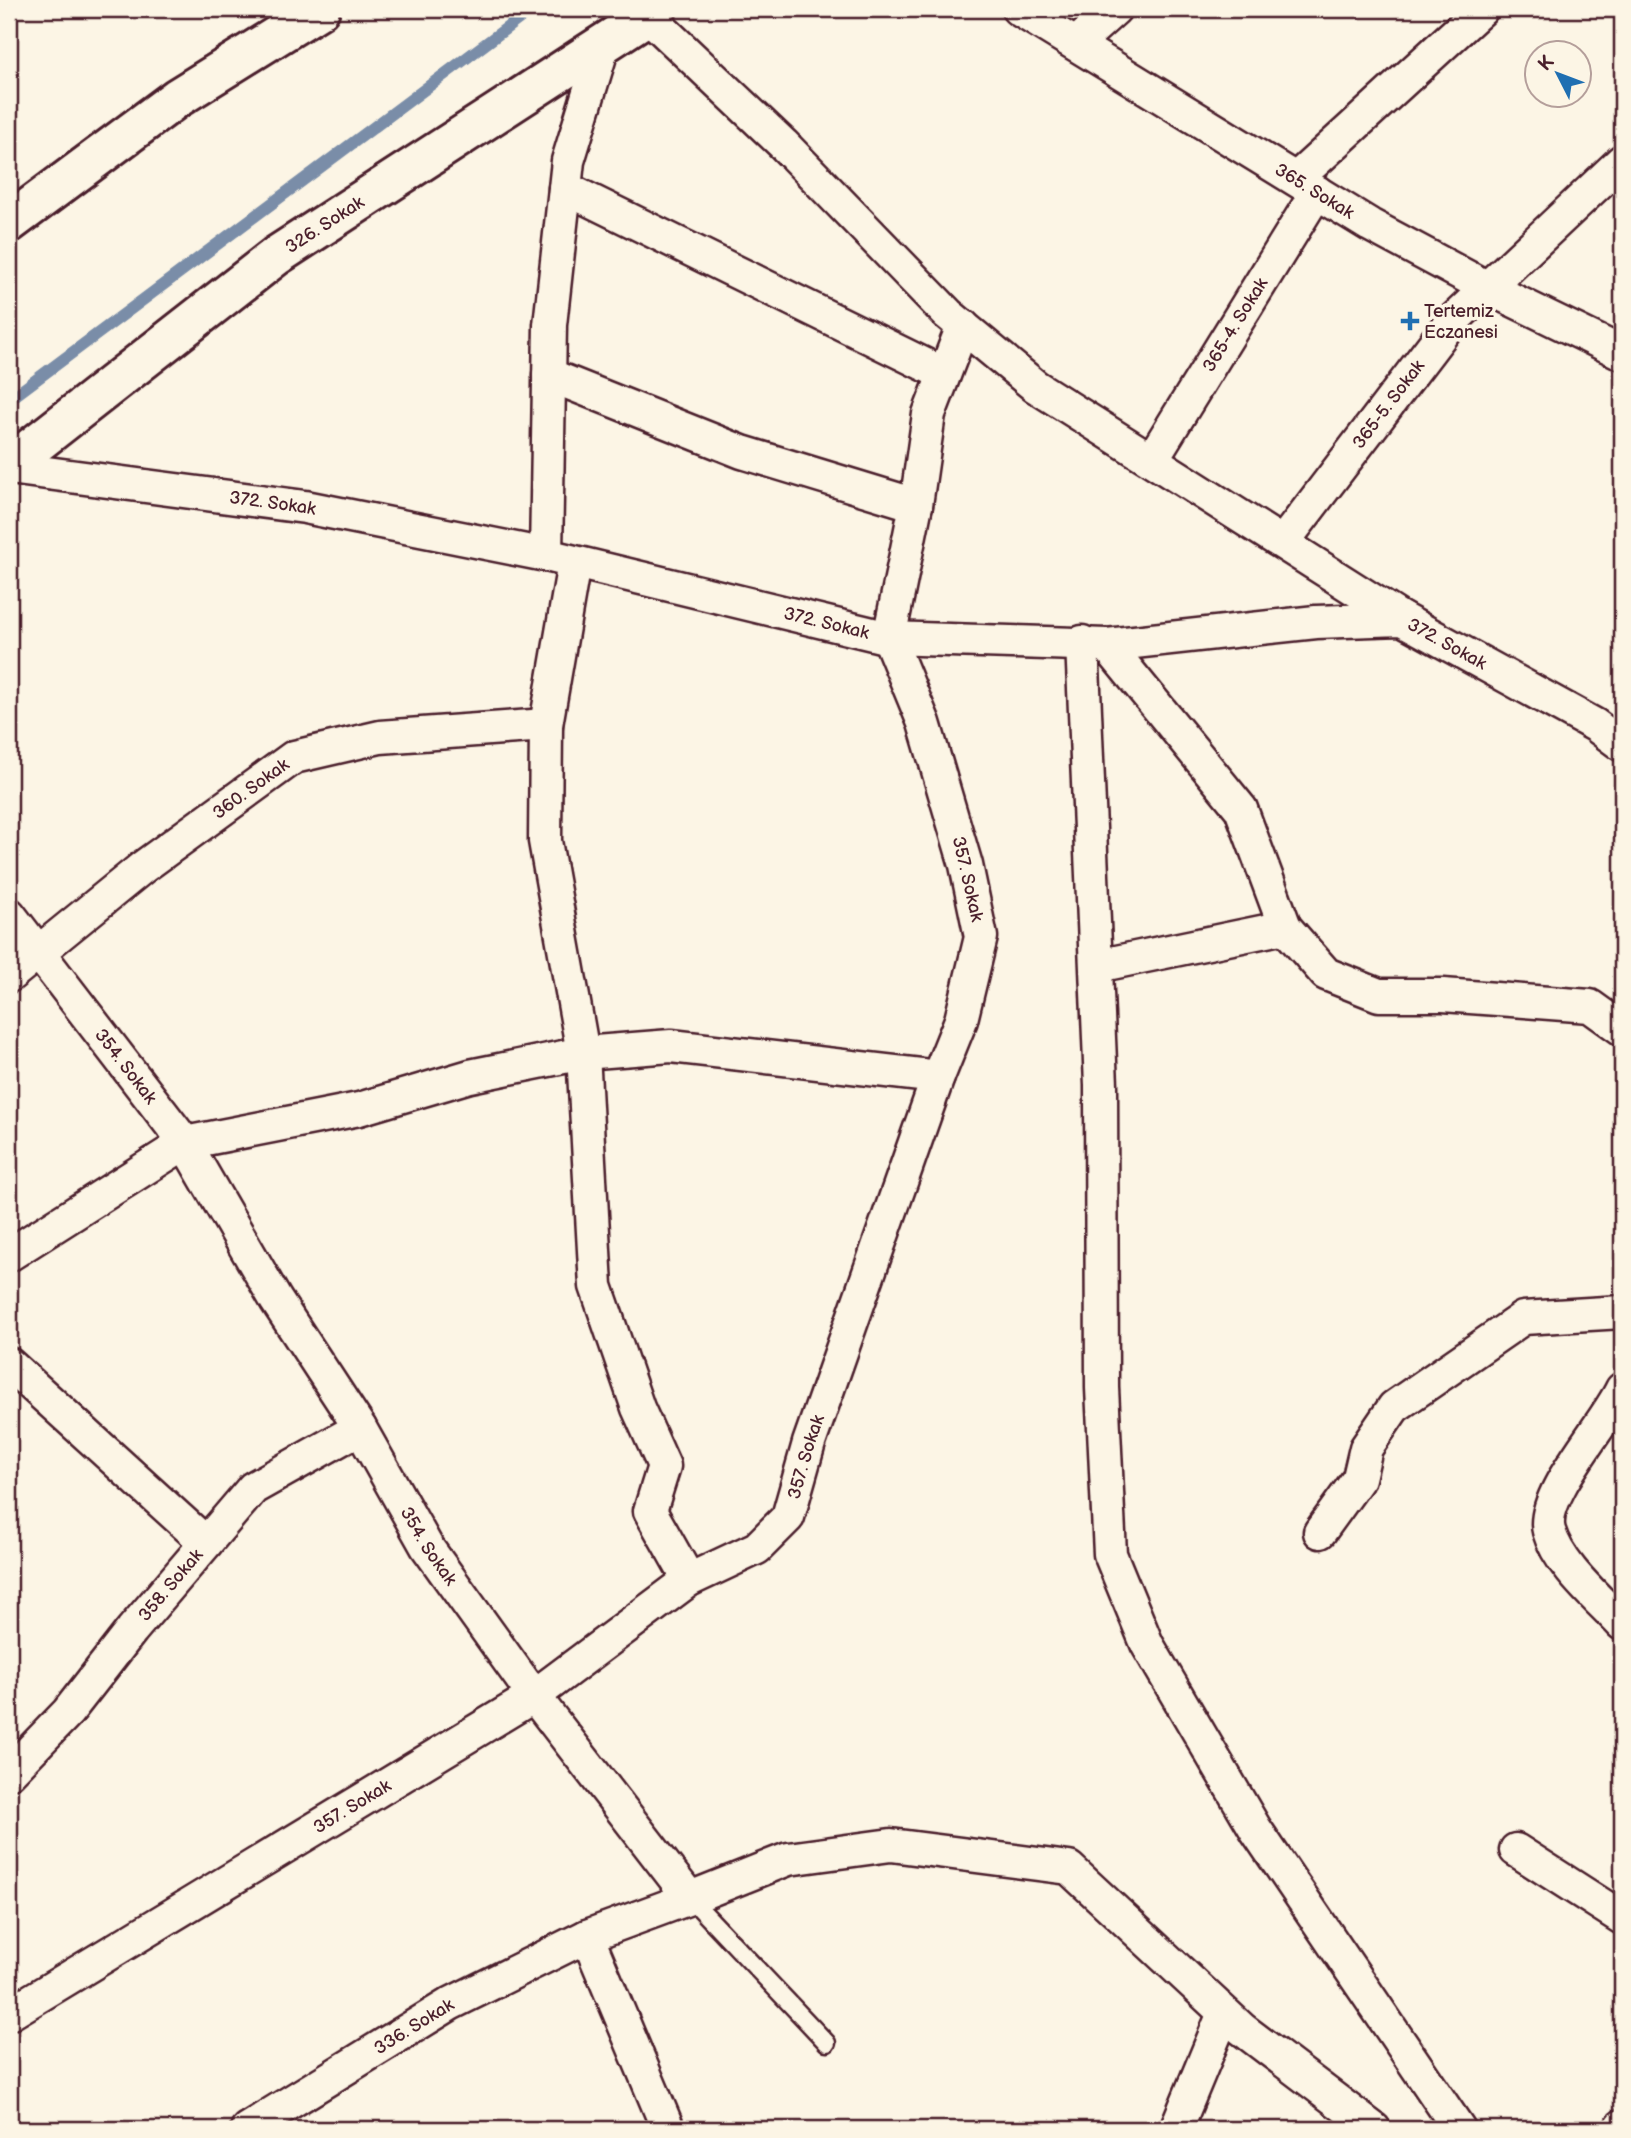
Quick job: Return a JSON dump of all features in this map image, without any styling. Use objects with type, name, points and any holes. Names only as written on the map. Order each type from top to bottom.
[{"type":"street","points":[[9,223],[177,98],[320,9]]},
{"type":"street","name":"365. Sokak","points":[[1018,9],[1370,225],[1622,353]]},
{"type":"street","points":[[1076,44],[1115,9]]},
{"type":"street","name":"365-4. Sokak","points":[[1152,459],[1307,186],[1482,9]]},
{"type":"street","points":[[652,12],[963,326],[1035,386],[1284,541],[1402,619]]},
{"type":"street","name":"326. Sokak","points":[[9,467],[275,256],[652,12]]},
{"type":"street","points":[[604,43],[568,161],[550,325],[549,375],[560,559],[546,725],[545,841],[583,1053],[596,1286],[638,1408],[664,1466],[650,1511],[688,1580]]},
{"type":"street","name":"365-5. Sokak","points":[[1284,541],[1451,322],[1486,286],[1622,161]]},
{"type":"street","points":[[565,188],[944,374]]},
{"type":"street","points":[[889,638],[916,505],[929,414],[963,326]]},
{"type":"street","points":[[549,375],[742,452],[916,505]]},
{"type":"street","name":"372. Sokak","points":[[9,467],[305,507],[560,559],[889,638],[1094,643],[1316,622],[1402,619],[1595,725],[1622,745]]},
{"type":"street","name":"357. Sokak","points":[[9,2014],[534,1696],[688,1580],[757,1548],[788,1517],[809,1443],[937,1077],[961,1020],[981,937],[966,865],[925,723],[889,638]]},
{"type":"street","points":[[1094,643],[1241,809],[1285,927],[1326,974],[1378,995],[1443,995],[1590,1006],[1622,1028]]},
{"type":"street","points":[[1094,643],[1097,966],[1101,1085],[1102,1388],[1110,1554],[1147,1644],[1256,1830],[1459,2129]]},
{"type":"street","name":"360. Sokak","points":[[9,976],[143,867],[294,757],[380,737],[546,725]]},
{"type":"street","name":"354. Sokak","points":[[9,914],[185,1143],[276,1300],[360,1428],[427,1547],[534,1696],[690,1898]]},
{"type":"street","points":[[1097,966],[1285,927]]},
{"type":"street","points":[[9,1255],[185,1143],[359,1109],[470,1076],[583,1053],[671,1046],[937,1077]]},
{"type":"street","points":[[1320,1532],[1359,1478],[1366,1448],[1394,1407],[1523,1318],[1622,1312]]},
{"type":"street","points":[[9,1364],[206,1543]]},
{"type":"street","points":[[1622,1389],[1611,1412],[1555,1491],[1548,1529],[1565,1560],[1622,1624]]},
{"type":"street","name":"358. Sokak","points":[[9,1773],[68,1712],[253,1488],[360,1428]]},
{"type":"street","points":[[667,2129],[587,1936],[788,1859],[891,1844],[1069,1868],[1224,2013],[1374,2129]]},
{"type":"street","points":[[1516,1850],[1622,1918]]},
{"type":"street","name":"336. Sokak","points":[[247,2129],[450,2004],[587,1936]]},
{"type":"street","points":[[1176,2129],[1224,2013]]},
{"type":"lane","points":[[690,1898],[827,2043]]},
{"type":"waterway","points":[[9,400],[532,9]]},
{"type":"place","name":"Tertemiz Eczanesi","points":[[1410,321]]}]
